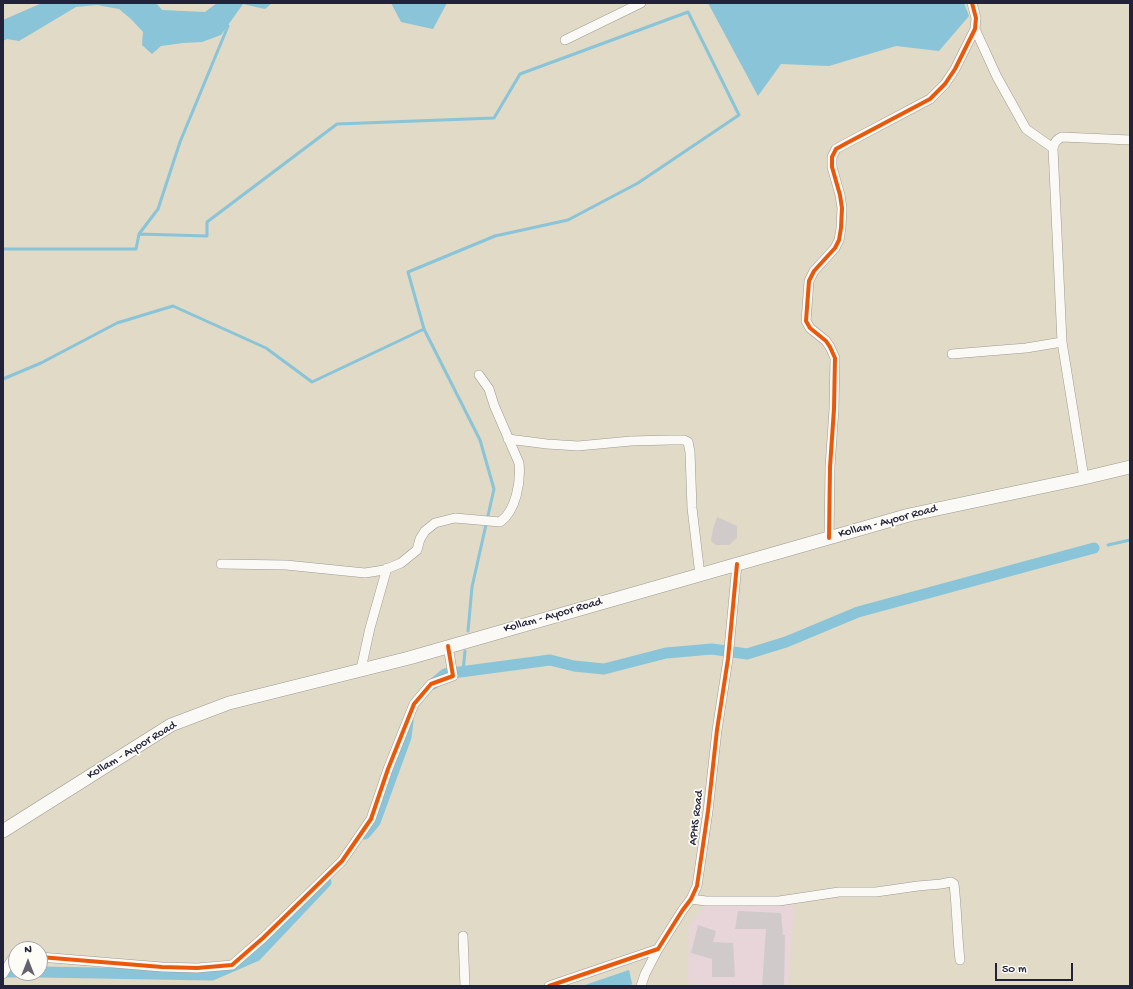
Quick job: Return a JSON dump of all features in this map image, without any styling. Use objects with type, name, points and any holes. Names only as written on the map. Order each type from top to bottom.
[{"type":"main road","name":"Kollam - Ayoor Road","points":[[3,831],[171,725],[229,703],[448,646],[909,515],[1130,467]]},
{"type":"street","points":[[565,40],[642,3]]},
{"type":"street","points":[[829,538],[830,467],[834,410],[835,358],[826,341],[810,328],[806,321],[809,281],[814,271],[835,248],[840,234],[842,208],[832,167],[832,157],[836,149],[930,99],[945,84],[952,74],[975,29],[976,18],[972,3]]},
{"type":"street","points":[[975,29],[997,77],[1026,129],[1052,148]]},
{"type":"street","points":[[1084,478],[1062,342],[1052,148],[1054,143],[1062,137],[1130,140]]},
{"type":"street","points":[[952,354],[1026,348],[1062,342]]},
{"type":"street","points":[[220,564],[286,565],[365,573],[401,563],[417,550],[420,539],[425,531],[435,523],[455,518],[500,522],[506,518],[514,503],[520,473],[519,463],[494,405],[489,389],[479,375]]},
{"type":"street","points":[[508,439],[578,446],[647,441],[684,440],[688,442],[690,452],[692,508],[700,575]]},
{"type":"street","name":"APHS Road","points":[[641,986],[645,974],[658,949],[691,899],[697,886],[708,810],[717,730],[730,647],[737,564]]},
{"type":"street","points":[[361,669],[370,628],[387,568]]},
{"type":"street","points":[[48,958],[162,967],[197,968],[232,965],[263,938],[342,861],[371,819],[388,769],[414,704],[431,684],[453,676],[448,646]]},
{"type":"street","points":[[691,899],[706,901],[779,901],[840,892],[876,892],[951,882],[954,884],[956,900],[957,936],[960,960]]},
{"type":"street","points":[[463,936],[465,986]]},
{"type":"street","points":[[549,986],[658,949]]},
{"type":"shaded area","points":[[706,904],[794,905],[788,986],[701,986],[688,983],[689,926]]},
{"type":"water","points":[[42,3],[156,3],[162,10],[205,12],[217,3],[272,3],[265,9],[243,4],[221,35],[202,42],[161,46],[152,54],[142,45],[143,32],[131,19],[119,9],[97,5],[76,7],[19,41],[7,39],[3,41],[3,20]]},
{"type":"water","points":[[391,3],[447,3],[433,29],[401,22]]},
{"type":"water","points":[[708,3],[964,3],[969,16],[939,51],[896,46],[829,66],[781,64],[758,96]]},
{"type":"water","points":[[629,970],[632,983],[631,986],[582,986]]},
{"type":"building","points":[[717,517],[737,526],[737,538],[729,545],[716,545],[711,541]]},
{"type":"building","points":[[738,911],[781,913],[783,935],[785,935],[784,986],[762,986],[766,929],[735,929]]},
{"type":"building","points":[[698,925],[716,931],[713,942],[733,943],[735,977],[712,977],[712,959],[691,953]]},
{"type":"waterway","points":[[3,249],[136,249],[139,234],[207,236],[207,222],[337,124],[494,118],[520,74],[688,12],[739,115],[638,183],[568,220],[495,236],[408,272],[424,329],[480,440],[494,489],[472,587],[468,631]]},
{"type":"waterway","points":[[139,234],[158,209],[180,142],[228,26]]},
{"type":"waterway","points":[[3,379],[41,363],[117,323],[173,306],[266,348],[312,382],[424,329]]},
{"type":"waterway","points":[[1108,545],[1130,540]]},
{"type":"waterway","points":[[433,684],[445,674],[550,660],[574,666],[604,669],[666,653],[712,649],[747,654],[786,642],[858,612],[1094,548]]},
{"type":"waterway","points":[[463,671],[465,651]]},
{"type":"waterway","points":[[365,834],[375,822],[406,737],[408,721]]},
{"type":"waterway","points":[[48,972],[212,975],[256,956],[326,882]]},
{"type":"waterway","points":[[3,972],[8,972]]},
{"type":"cycle path","points":[[829,538],[830,467],[834,409],[835,358],[826,341],[810,328],[806,321],[809,281],[814,271],[835,248],[839,240],[841,228],[842,208],[832,167],[832,157],[836,149],[930,99],[945,84],[955,69],[975,29],[976,18],[972,3]]},
{"type":"cycle path","points":[[549,986],[658,949],[691,899],[697,886],[708,811],[717,730],[728,659],[737,564]]},
{"type":"cycle path","points":[[48,958],[162,967],[197,968],[232,965],[263,938],[342,861],[371,819],[388,769],[414,704],[431,684],[453,676],[448,646]]}]
